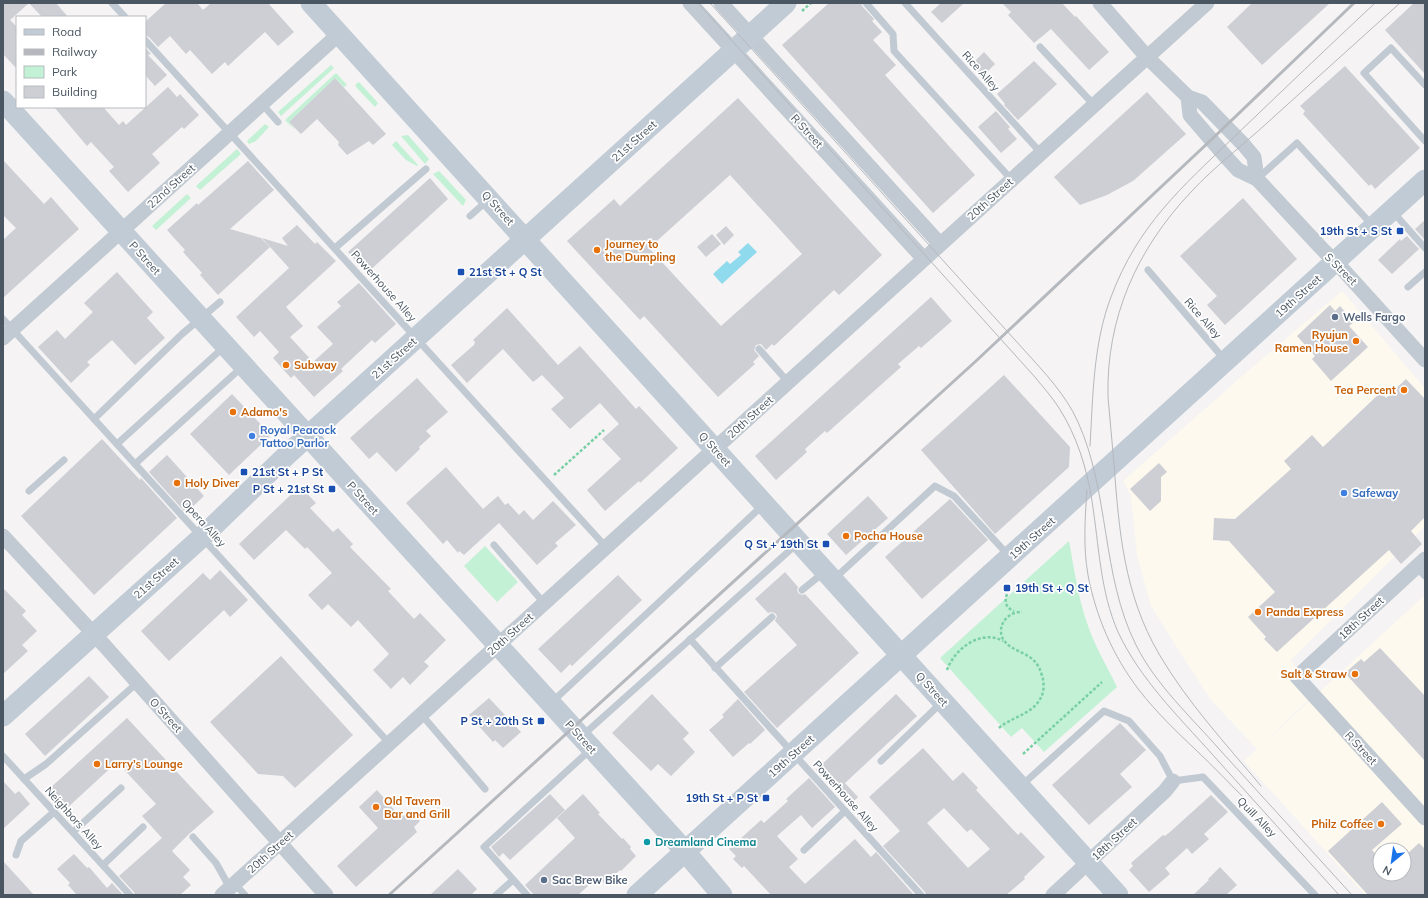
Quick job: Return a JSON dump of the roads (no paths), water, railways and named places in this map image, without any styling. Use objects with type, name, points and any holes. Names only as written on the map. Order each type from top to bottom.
[{"type":"main road","name":"Q Street","points":[[311,3],[1118,895]]},
{"type":"main road","name":"21st Street","points":[[3,716],[202,537],[307,436],[786,3]]},
{"type":"main road","name":"P Street","points":[[3,101],[685,852],[722,895]]},
{"type":"main road","name":"19th Street","points":[[637,895],[1227,362],[1425,180]]},
{"type":"street","name":"R Street","points":[[690,3],[924,260]]},
{"type":"street","name":"R Street","points":[[721,3],[940,244]]},
{"type":"street","points":[[1100,3],[1147,57],[1188,97],[1202,102],[1246,148],[1254,157],[1257,179]]},
{"type":"street","name":"20th Street","points":[[229,889],[1207,3]]},
{"type":"street","name":"22nd Street","points":[[6,328],[121,231],[339,34]]},
{"type":"street","name":"S Street","points":[[1188,97],[1190,115],[1238,170],[1257,179],[1336,262],[1425,360]]},
{"type":"street","name":"O Street","points":[[3,536],[137,683],[326,895]]},
{"type":"street","name":"18th Street","points":[[1293,680],[1422,567]]},
{"type":"street","name":"R Street","points":[[1293,680],[1425,818]]},
{"type":"street","name":"18th Street","points":[[1053,895],[1165,791],[1173,781]]},
{"type":"lane","points":[[112,3],[123,16]]},
{"type":"lane","points":[[866,3],[893,34],[894,51],[1012,180]]},
{"type":"lane","name":"Rice Alley","points":[[905,3],[1041,153]]},
{"type":"lane","name":"Powerhouse Alley","points":[[146,41],[606,547]]},
{"type":"lane","points":[[1040,47],[1094,105]]},
{"type":"lane","points":[[1425,85],[1391,48],[1364,73],[1425,141]]},
{"type":"lane","points":[[262,104],[278,122]]},
{"type":"lane","points":[[1257,179],[1297,143],[1374,227]]},
{"type":"lane","points":[[335,248],[426,169]]},
{"type":"lane","points":[[470,216],[489,199]]},
{"type":"lane","points":[[1392,211],[1425,248]]},
{"type":"lane","name":"Rice Alley","points":[[1148,270],[1227,362]]},
{"type":"lane","points":[[1408,287],[1425,272]]},
{"type":"lane","points":[[94,419],[182,334],[220,302]]},
{"type":"lane","name":"Opera Alley","points":[[6,328],[94,419],[389,743]]},
{"type":"lane","points":[[117,444],[225,346]]},
{"type":"lane","points":[[759,349],[788,382]]},
{"type":"lane","points":[[135,464],[243,366]]},
{"type":"lane","points":[[29,491],[64,460]]},
{"type":"lane","points":[[802,590],[829,575],[935,486],[954,496],[1010,557]]},
{"type":"lane","points":[[550,704],[764,504]]},
{"type":"lane","points":[[527,895],[484,847],[690,639],[799,542]]},
{"type":"lane","points":[[494,545],[544,603]]},
{"type":"lane","points":[[715,668],[772,617]]},
{"type":"lane","name":"Powerhouse Alley","points":[[690,639],[921,895]]},
{"type":"lane","points":[[24,779],[46,764],[137,683]]},
{"type":"lane","points":[[881,761],[943,702]]},
{"type":"lane","points":[[1020,787],[1104,711],[1129,721],[1160,756],[1173,781]]},
{"type":"lane","points":[[421,714],[485,789]]},
{"type":"lane","name":"Neighbors Alley","points":[[3,756],[130,895]]},
{"type":"lane","name":"Quill Alley","points":[[1173,781],[1203,777],[1315,895]]},
{"type":"lane","points":[[73,832],[122,788]]},
{"type":"lane","points":[[16,855],[21,841],[54,812]]},
{"type":"lane","points":[[804,850],[845,812]]},
{"type":"lane","points":[[103,865],[143,827]]},
{"type":"lane","points":[[193,837],[216,863],[229,889],[245,895]]},
{"type":"lane","points":[[496,895],[513,880]]},
{"type":"water","points":[[748,243],[757,252],[722,284],[713,274],[727,261],[730,264],[741,255],[738,252]]},
{"type":"tram line","points":[[698,3],[1034,376],[1059,408],[1076,441],[1084,465],[1092,501],[1107,600],[1118,632],[1127,649],[1137,666],[1160,696],[1339,895]]},
{"type":"tram line","points":[[710,3],[1040,367],[1061,393],[1078,422],[1088,449],[1096,477],[1117,591],[1125,618],[1144,660],[1153,674],[1175,700],[1352,895]]},
{"type":"tram line","points":[[1090,446],[1097,352],[1105,315],[1111,297],[1134,249],[1148,228],[1179,191],[1375,3]]},
{"type":"tram line","points":[[1261,786],[1194,706],[1170,672],[1147,631],[1138,608],[1125,562],[1118,514],[1108,397],[1109,368],[1113,340],[1119,312],[1128,286],[1140,261],[1172,214],[1209,174],[1258,132],[1400,3]]},
{"type":"tram line","points":[[1087,490],[1085,543],[1086,564],[1091,591],[1107,636],[1121,664],[1152,706],[1246,800]]},
{"type":"railway","points":[[389,895],[976,361],[1354,3]]},
{"type":"place","name":"19th St + S St","points":[[1400,231]]},
{"type":"place","name":"Journey to the Dumpling","points":[[597,250]]},
{"type":"place","name":"21st St + Q St","points":[[461,272]]},
{"type":"place","name":"Wells Fargo","points":[[1335,317]]},
{"type":"place","name":"Ryujun Ramen House","points":[[1356,341]]},
{"type":"place","name":"Subway","points":[[286,365]]},
{"type":"place","name":"Tea Percent","points":[[1404,390]]},
{"type":"place","name":"Adamo's","points":[[233,412]]},
{"type":"place","name":"Royal Peacock Tattoo Parlor","points":[[252,436]]},
{"type":"place","name":"21st St + P St","points":[[244,472]]},
{"type":"place","name":"Holy Diver","points":[[177,483]]},
{"type":"place","name":"P St + 21st St","points":[[332,489]]},
{"type":"place","name":"Safeway","points":[[1344,493]]},
{"type":"place","name":"Pocha House","points":[[846,536]]},
{"type":"place","name":"Q St + 19th St","points":[[826,544]]},
{"type":"place","name":"19th St + Q St","points":[[1007,588]]},
{"type":"place","name":"Panda Express","points":[[1258,612]]},
{"type":"place","name":"Salt & Straw","points":[[1355,674]]},
{"type":"place","name":"P St + 20th St","points":[[541,721]]},
{"type":"place","name":"Larry’s Lounge","points":[[97,764]]},
{"type":"place","name":"19th St + P St","points":[[766,798]]},
{"type":"place","name":"Old Tavern Bar and Grill","points":[[376,807]]},
{"type":"place","name":"Philz Coffee","points":[[1381,824]]},
{"type":"place","name":"Dreamland Cinema","points":[[647,842]]},
{"type":"place","name":"Sac Brew Bike","points":[[544,880]]}]
